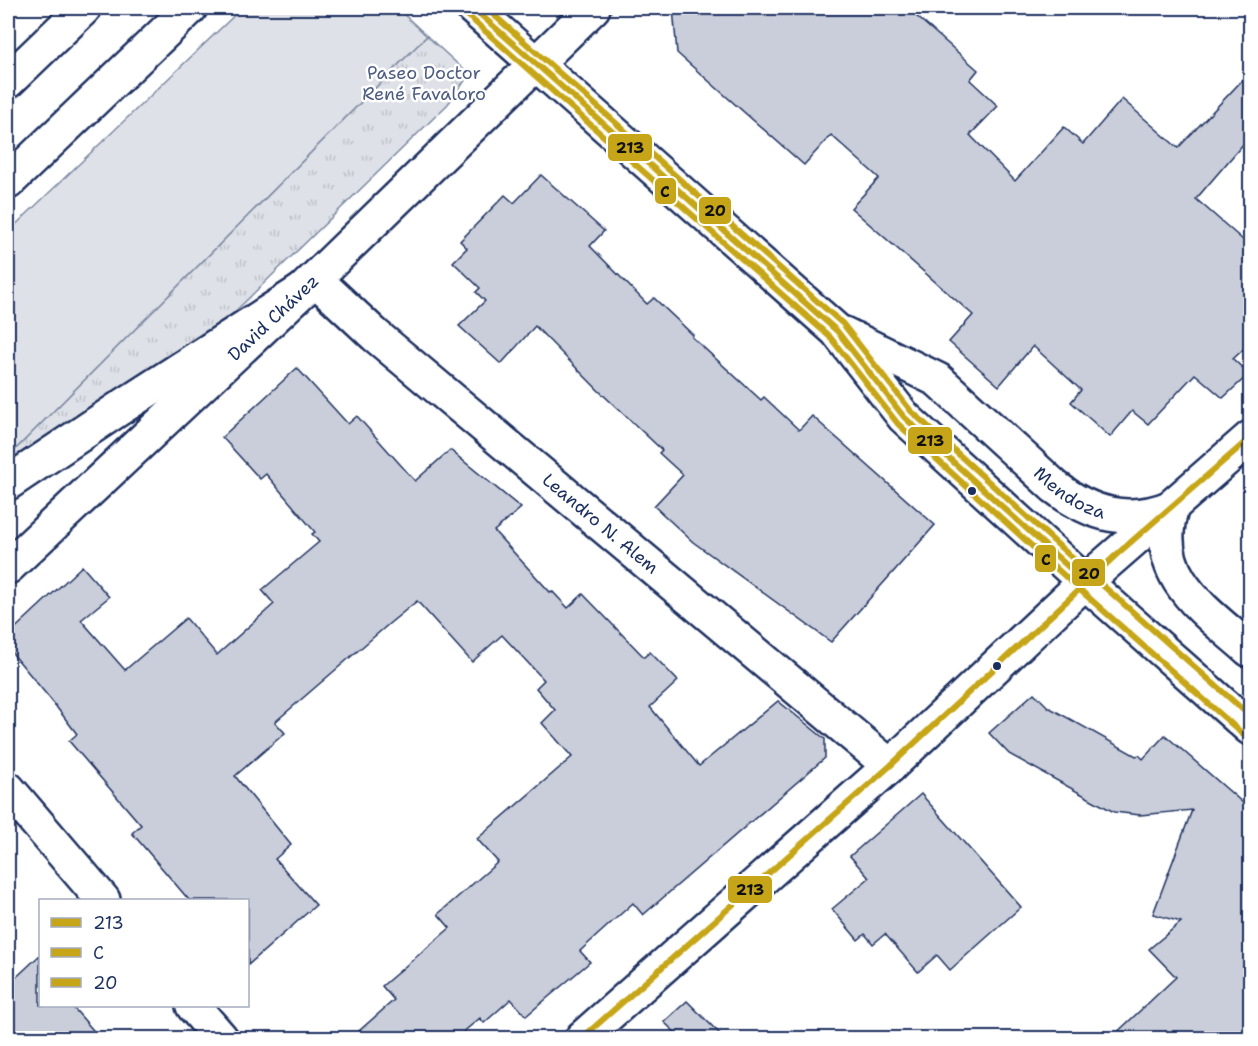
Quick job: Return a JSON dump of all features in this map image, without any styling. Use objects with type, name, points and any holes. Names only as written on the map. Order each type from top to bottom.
[{"type":"main road","points":[[8,81],[84,8]]},
{"type":"main road","points":[[8,182],[190,8]]},
{"type":"main road","name":"Mendoza","points":[[473,8],[837,331],[904,417],[1085,582],[1251,728]]},
{"type":"main road","name":"David Chávez","points":[[8,567],[309,284],[593,8]]},
{"type":"main road","points":[[8,483],[309,284]]},
{"type":"main road","name":"Leandro N. Alem","points":[[309,284],[384,342],[890,766]]},
{"type":"main road","name":"Mendoza","points":[[837,331],[938,380],[1055,487],[1083,506],[1100,512],[1133,516],[1172,507]]},
{"type":"main road","points":[[582,1038],[890,766],[1085,582],[1251,438]]},
{"type":"main road","points":[[1172,507],[1166,530],[1170,562],[1176,577],[1196,601],[1251,650]]},
{"type":"main road","points":[[8,789],[102,899]]},
{"type":"main road","points":[[195,1007],[221,1038]]},
{"type":"green space","points":[[242,8],[397,8],[427,36],[8,457],[8,232]]},
{"type":"green space","name":"Paseo Doctor René Favaloro","points":[[427,36],[468,76],[447,105],[218,328],[172,355],[8,461],[8,457]]},
{"type":"building","points":[[673,8],[907,8],[978,70],[970,80],[998,106],[970,135],[1015,181],[1064,127],[1083,144],[1122,99],[1178,148],[1251,71],[1251,135],[1196,199],[1251,247],[1251,342],[1233,359],[1249,374],[1223,398],[1195,374],[1148,424],[1132,411],[1110,437],[1071,402],[1081,390],[1033,346],[999,386],[949,342],[973,315],[851,208],[879,178],[831,135],[804,165],[677,53]]},
{"type":"building","points":[[541,175],[604,231],[590,246],[647,304],[654,298],[693,335],[692,337],[761,400],[764,397],[799,430],[812,416],[935,525],[831,642],[693,542],[654,506],[683,475],[659,453],[662,450],[535,326],[501,364],[459,326],[485,301],[476,292],[480,288],[453,262],[467,248],[460,241],[505,195],[514,203]]},
{"type":"building","points":[[297,368],[348,424],[357,416],[415,481],[450,450],[521,508],[494,531],[550,592],[552,591],[568,608],[583,594],[644,657],[650,652],[678,681],[650,707],[699,766],[778,701],[825,739],[825,758],[643,915],[633,903],[580,951],[590,962],[526,1016],[511,999],[484,1023],[480,1018],[456,1038],[351,1038],[394,1000],[382,986],[450,928],[438,914],[498,862],[477,839],[572,757],[542,723],[555,710],[536,688],[544,680],[502,635],[472,662],[417,601],[275,722],[285,733],[235,776],[291,845],[275,859],[316,905],[249,964],[249,899],[188,899],[132,833],[141,825],[69,741],[77,734],[8,648],[8,635],[82,566],[109,597],[81,620],[125,670],[186,618],[217,655],[274,604],[262,590],[319,542],[312,534],[315,532],[266,474],[260,479],[222,437]]},
{"type":"building","points":[[1034,693],[1048,707],[1143,759],[1165,735],[1243,803],[1251,802],[1251,1038],[1111,1038],[1176,977],[1149,949],[1181,922],[1153,914],[1192,810],[1140,815],[1114,812],[1009,754],[989,733]]},
{"type":"building","points":[[921,794],[1021,907],[950,970],[937,955],[918,972],[885,934],[873,944],[865,934],[858,940],[832,909],[869,878],[850,856]]},
{"type":"building","points":[[39,956],[39,1007],[73,1007],[100,1038],[8,1038],[8,985]]},
{"type":"building","points":[[687,1001],[724,1038],[681,1038],[664,1022]]},
{"type":"transit line","name":"213","points":[[473,8],[837,331],[904,417],[1085,582]]},
{"type":"transit line","name":"20","points":[[486,8],[843,324],[911,411],[1250,716]]},
{"type":"transit line","name":"C","points":[[467,15],[830,337],[898,424],[1244,735]]},
{"type":"transit line","name":"213","points":[[582,1038],[890,766],[1116,555],[1250,438]]}]
